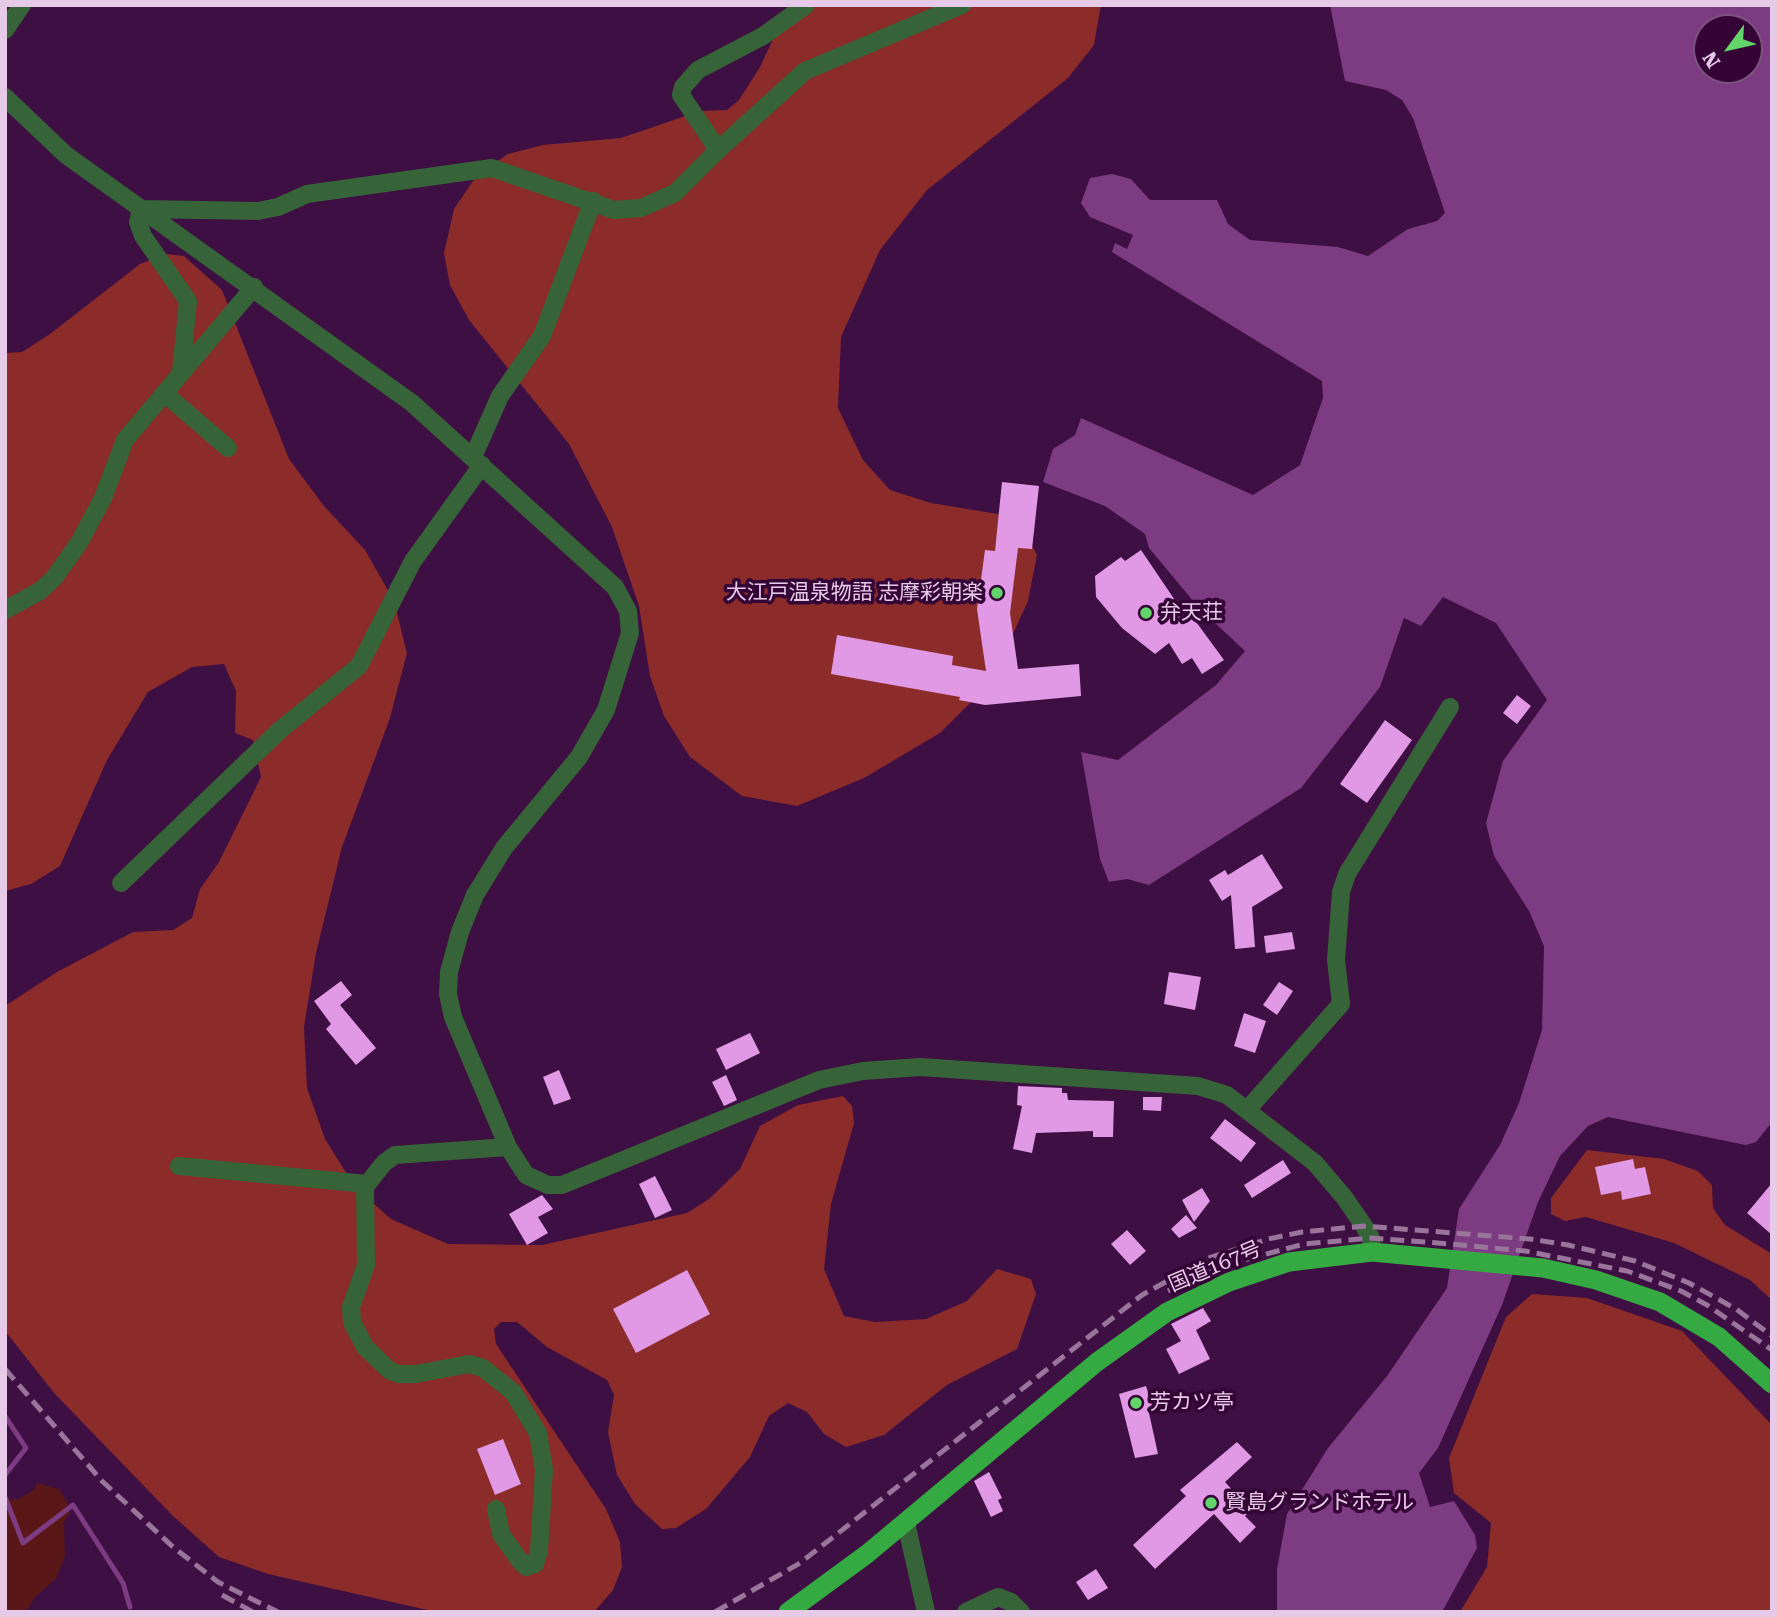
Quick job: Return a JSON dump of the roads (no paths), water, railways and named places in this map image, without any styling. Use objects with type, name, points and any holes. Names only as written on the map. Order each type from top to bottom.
[{"type":"highway","name":"国道167号","points":[[788,1612],[906,1523],[1097,1362],[1167,1312],[1229,1282],[1289,1262],[1372,1252],[1543,1268],[1596,1280],[1660,1302],[1719,1337],[1772,1384]]},
{"type":"street","points":[[5,30],[22,5]]},
{"type":"street","points":[[718,150],[681,95],[683,87],[698,70],[763,36],[806,5]]},
{"type":"street","points":[[141,209],[258,211],[278,207],[307,194],[492,168],[614,210],[641,208],[660,202],[675,193],[718,150],[806,71],[962,5]]},
{"type":"street","points":[[5,97],[66,155],[254,287],[412,403],[615,587],[628,611],[629,633],[606,710],[579,757],[504,848],[475,895],[460,932],[449,972],[448,994],[453,1017],[508,1147],[526,1175],[548,1185],[562,1185],[819,1080],[863,1071],[920,1067],[1198,1086],[1227,1095],[1315,1163],[1344,1197],[1371,1238],[1372,1252]]},
{"type":"street","points":[[121,883],[280,730],[359,666],[413,561],[477,461],[500,396],[542,336],[593,201]]},
{"type":"street","points":[[141,209],[138,222],[143,236],[188,301],[181,372]]},
{"type":"street","points":[[5,610],[40,591],[54,578],[79,543],[103,498],[125,440],[254,287]]},
{"type":"street","points":[[164,393],[228,448]]},
{"type":"street","points":[[1247,1110],[1341,1004],[1336,960],[1340,892],[1347,874],[1450,707]]},
{"type":"street","points":[[496,1510],[501,1534],[520,1561],[531,1567],[540,1551],[544,1470],[538,1433],[513,1392],[483,1368],[469,1364],[416,1374],[398,1374],[389,1370],[365,1347],[352,1322],[351,1307],[366,1265],[367,1184],[384,1163],[395,1156],[508,1147]]},
{"type":"street","points":[[179,1166],[367,1184]]},
{"type":"street","points":[[906,1523],[926,1612]]},
{"type":"street","points":[[966,1612],[998,1597],[1011,1602],[1021,1612]]},
{"type":"waterway","points":[[5,1416],[26,1448],[5,1475]]},
{"type":"waterway","points":[[5,1497],[23,1543],[73,1505],[123,1583],[130,1607]]},
{"type":"railway","points":[[715,1612],[800,1563],[1142,1295],[1209,1258],[1268,1239],[1302,1232],[1364,1226],[1530,1239],[1568,1245],[1635,1261],[1689,1283],[1736,1309],[1772,1336]]},
{"type":"railway","points":[[1168,1291],[1225,1265],[1304,1244],[1371,1238],[1525,1251],[1627,1271],[1681,1291],[1707,1305],[1772,1350]]},
{"type":"railway","points":[[5,1369],[102,1481],[173,1547],[218,1582],[278,1612]]},
{"type":"railway","points":[[222,1595],[253,1612]]},
{"type":"place","name":"大江戸温泉物語 志摩彩朝楽","points":[[997,593]]},
{"type":"place","name":"弁天荘","points":[[1146,613]]},
{"type":"place","name":"芳カツ亭","points":[[1136,1403]]},
{"type":"place","name":"賢島グランドホテル","points":[[1211,1503]]}]
